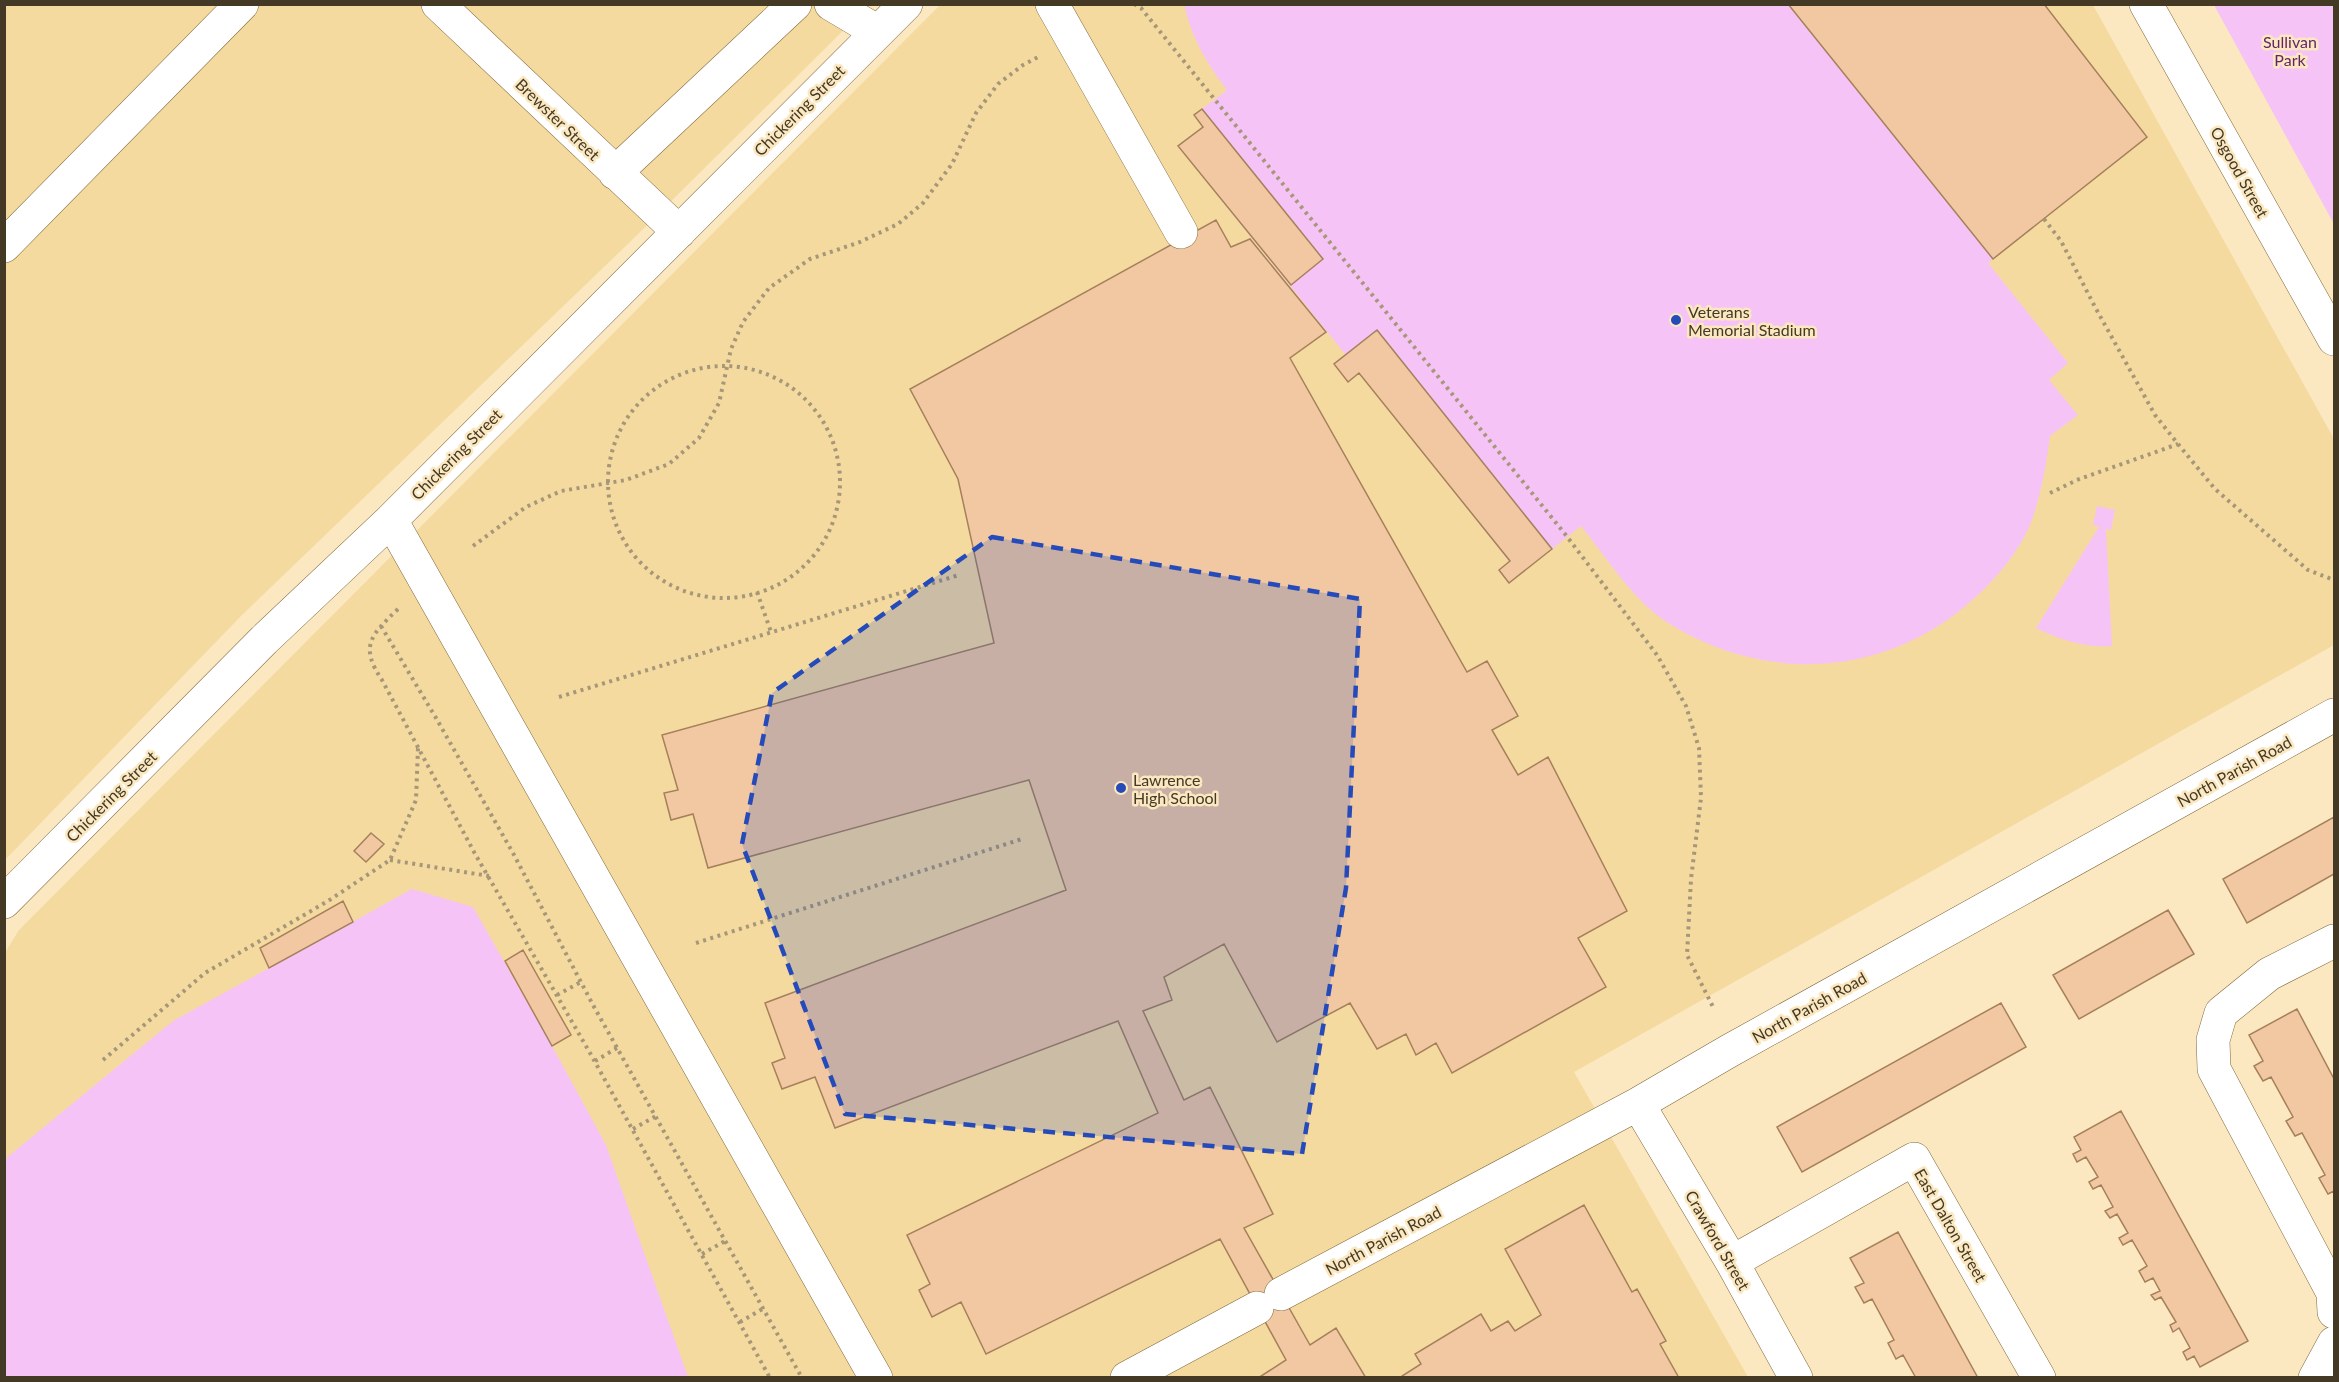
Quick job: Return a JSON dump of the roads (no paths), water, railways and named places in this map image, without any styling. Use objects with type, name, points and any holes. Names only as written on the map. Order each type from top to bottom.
[{"type":"street","points":[[4,246],[242,4]]},
{"type":"street","name":"Brewster Street","points":[[438,4],[679,232]]},
{"type":"street","points":[[615,173],[795,4]]},
{"type":"street","points":[[831,4],[878,32]]},
{"type":"street","name":"Chickering Street","points":[[4,902],[264,640],[391,520],[906,4]]},
{"type":"street","points":[[1052,4],[1180,232]]},
{"type":"street","name":"Osgood Street","points":[[2146,4],[2334,339]]},
{"type":"street","points":[[391,520],[876,1377]]},
{"type":"street","name":"North Parish Road","points":[[1127,1377],[1638,1104],[1750,1039],[2334,715]]},
{"type":"street","points":[[2334,941],[2269,974],[2221,1013],[2213,1040],[2214,1069],[2333,1293],[2334,1312]]},
{"type":"street","name":"Crawford Street","points":[[1638,1104],[1732,1262],[1796,1377]]},
{"type":"street","name":"East Dalton Street","points":[[1732,1262],[1914,1160],[2039,1377]]},
{"type":"street","points":[[2315,1377],[2334,1343]]},
{"type":"place","name":"Veterans Memorial Stadium","points":[[1676,320]]},
{"type":"place","name":"Lawrence High School","points":[[1121,788]]},
{"type":"park label","name":"Sullivan Park","points":[[2290,50]]}]
